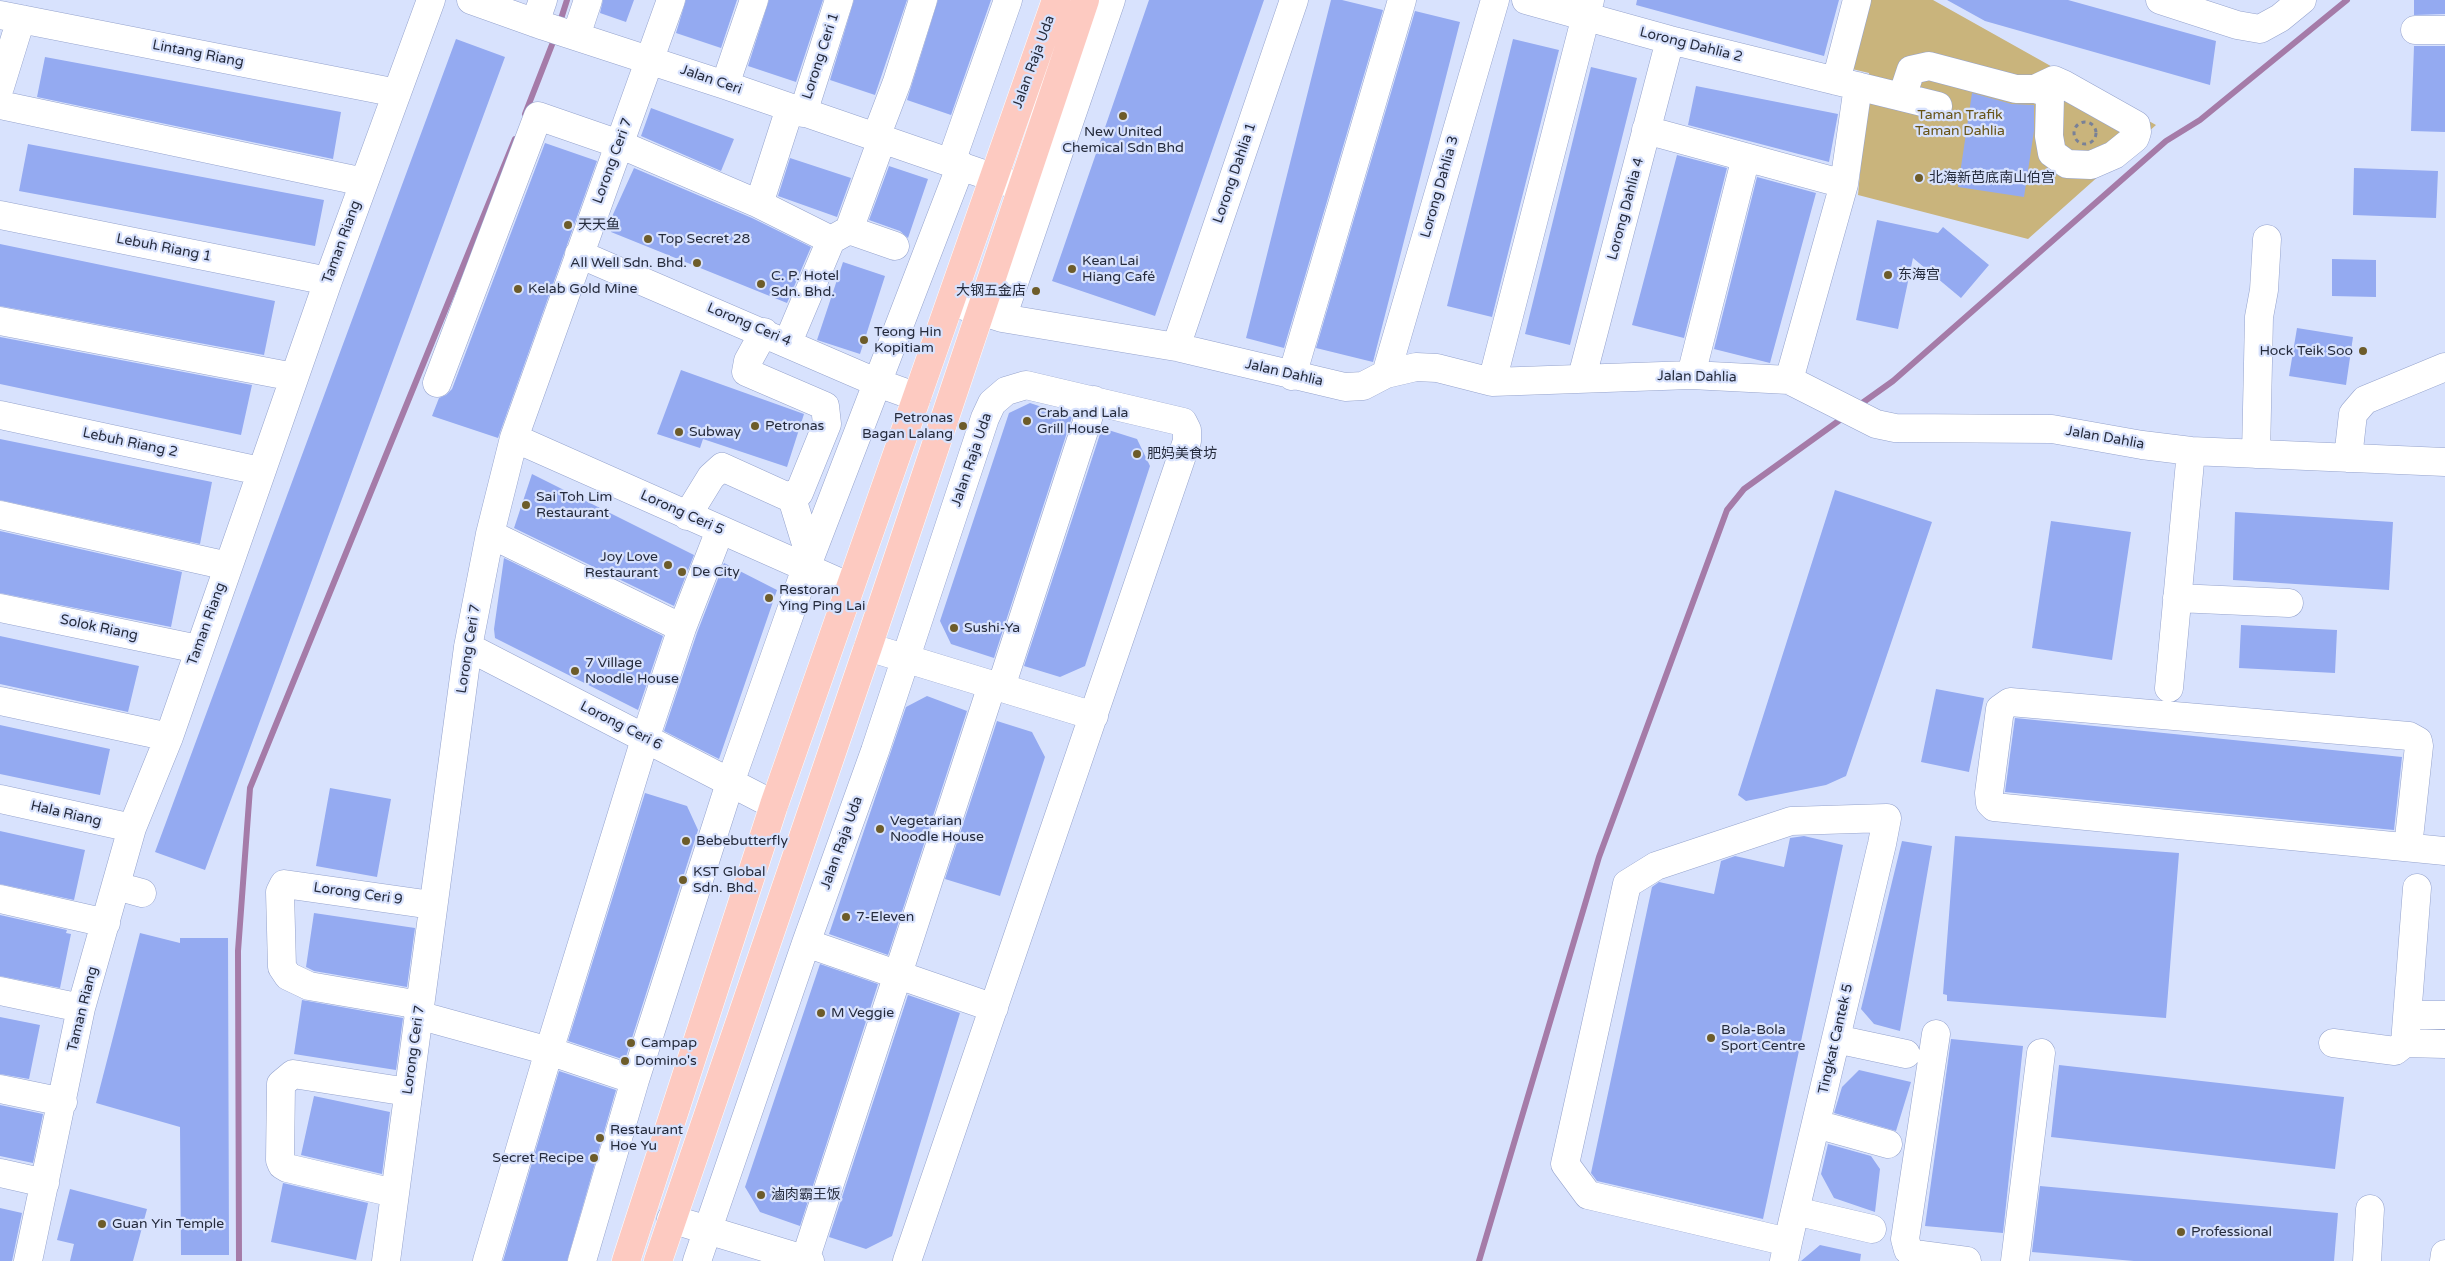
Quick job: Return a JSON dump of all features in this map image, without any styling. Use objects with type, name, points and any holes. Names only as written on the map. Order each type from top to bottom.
[{"type":"main road","name":"Jalan Raja Uda","points":[[626,1261],[774,805],[1056,0]]},
{"type":"main road","name":"Jalan Raja Uda","points":[[658,1261],[868,647],[991,314],[1021,187],[1085,0]]},
{"type":"street","name":"Taman Riang","points":[[28,1261],[63,1102],[81,1008],[132,828],[169,737],[260,471],[430,0]]},
{"type":"street","name":"Jalan Ceri","points":[[471,0],[553,24],[651,60],[1021,187]]},
{"type":"street","points":[[553,24],[588,0]]},
{"type":"street","name":"Lorong Ceri 7","points":[[386,1261],[432,905],[468,647],[490,534],[514,438],[671,0]]},
{"type":"street","points":[[725,85],[754,0]]},
{"type":"street","name":"Lorong Ceri 1","points":[[759,204],[839,0]]},
{"type":"street","points":[[687,516],[710,477],[722,468],[786,496],[799,494],[827,424],[825,406],[746,372],[748,361],[776,337],[840,235],[879,138],[923,0]]},
{"type":"street","points":[[582,1261],[635,1080],[730,783],[808,563],[878,383],[956,164],[1008,0]]},
{"type":"street","points":[[991,314],[1111,0]]},
{"type":"street","name":"Lorong Dahlia 1","points":[[1176,347],[1294,0]]},
{"type":"street","points":[[1292,376],[1402,0]]},
{"type":"street","name":"Lorong Dahlia 3","points":[[1386,374],[1495,0]]},
{"type":"street","name":"Lorong Dahlia 2","points":[[1526,0],[1588,8],[1670,40],[1938,106]]},
{"type":"street","points":[[1790,380],[1844,184],[1847,84],[1857,0]]},
{"type":"street","points":[[2160,0],[2237,25],[2260,28],[2280,18],[2302,0]]},
{"type":"street","points":[[1492,382],[1588,8]]},
{"type":"street","name":"Lintang Riang","points":[[10,17],[397,93]]},
{"type":"street","points":[[0,87],[10,17]]},
{"type":"street","points":[[2415,30],[2445,30]]},
{"type":"street","name":"Lorong Dahlia 4","points":[[1582,377],[1670,40]]},
{"type":"street","points":[[1902,97],[1911,70],[1929,66],[2016,89],[2035,89]]},
{"type":"street","points":[[0,105],[364,182]]},
{"type":"street","points":[[437,383],[538,116],[619,144],[759,204],[840,235],[895,246]]},
{"type":"street","points":[[1646,130],[1844,184]]},
{"type":"street","points":[[1691,375],[1746,157]]},
{"type":"street","name":"Lebuh Riang 1","points":[[0,215],[328,281]]},
{"type":"street","points":[[2256,454],[2258,317],[2264,290],[2267,239]]},
{"type":"street","name":"Lorong Ceri 4","points":[[580,254],[776,337],[878,383],[918,397]]},
{"type":"street","name":"Jalan Dahlia","points":[[951,302],[991,314],[1176,347],[1292,376],[1345,387],[1364,386],[1386,374],[1416,367],[1430,368],[1492,382],[1542,382],[1582,377],[1691,375],[1790,380],[1876,424],[1895,428],[2052,429],[2142,445],[2191,451],[2445,462]]},
{"type":"street","points":[[0,320],[294,377]]},
{"type":"street","points":[[2348,458],[2353,414],[2365,400],[2445,367]]},
{"type":"street","name":"Jalan Raja Uda","points":[[697,1261],[806,943],[876,751],[992,403],[1006,391],[1026,385],[1183,422],[1187,430],[1187,441],[906,1261]]},
{"type":"street","points":[[671,1219],[800,1259],[1094,400]]},
{"type":"street","name":"Lebuh Riang 2","points":[[0,415],[260,471]]},
{"type":"street","name":"Lorong Ceri 5","points":[[514,438],[687,516],[808,563],[850,588]]},
{"type":"street","points":[[2169,688],[2191,451]]},
{"type":"street","points":[[791,494],[808,563]]},
{"type":"street","points":[[0,515],[228,566]]},
{"type":"street","points":[[487,1261],[549,1051],[646,739],[682,628],[720,530]]},
{"type":"street","points":[[490,534],[682,628]]},
{"type":"street","points":[[2177,598],[2289,603]]},
{"type":"street","name":"Solok Riang","points":[[0,608],[198,649]]},
{"type":"street","name":"Lorong Ceri 6","points":[[468,647],[774,805]]},
{"type":"street","points":[[868,647],[1094,716]]},
{"type":"street","points":[[0,701],[169,737]]},
{"type":"street","points":[[2408,847],[2419,746],[2418,741],[2409,736],[2010,702],[2000,709],[1989,792],[1990,803],[1994,807],[2445,851]]},
{"type":"street","name":"Hala Riang","points":[[0,799],[132,828]]},
{"type":"street","name":"Tingkat Cantek 5","points":[[1887,818],[1836,1039],[1786,1252],[1588,1195],[1565,1164],[1627,884],[1656,866],[1791,821],[1887,818]]},
{"type":"street","name":"Lorong Ceri 9","points":[[419,1010],[308,986],[288,976],[282,967],[280,892],[284,884],[432,905]]},
{"type":"street","points":[[116,886],[142,893]]},
{"type":"street","points":[[2406,1043],[2417,888]]},
{"type":"street","points":[[0,899],[106,923]]},
{"type":"street","points":[[806,943],[994,1008]]},
{"type":"street","points":[[0,991],[81,1008]]},
{"type":"street","points":[[419,1010],[635,1080]]},
{"type":"street","points":[[2409,1015],[2445,1015]]},
{"type":"street","points":[[1936,1034],[1905,1239],[1908,1250],[1914,1254],[1967,1261]]},
{"type":"street","points":[[1836,1039],[1906,1054]]},
{"type":"street","points":[[2333,1043],[2395,1051],[2406,1043],[2445,1044]]},
{"type":"street","points":[[2015,1261],[2041,1053]]},
{"type":"street","points":[[394,1193],[286,1168],[282,1165],[280,1160],[282,1084],[285,1078],[293,1074],[408,1092]]},
{"type":"street","points":[[0,1089],[63,1102]]},
{"type":"street","points":[[1816,1124],[1888,1144]]},
{"type":"street","points":[[0,1173],[45,1182]]},
{"type":"street","points":[[2367,1261],[2370,1209]]},
{"type":"street","points":[[1795,1211],[1872,1229]]},
{"type":"street","points":[[2444,1261],[2445,1254]]},
{"type":"path","points":[[2083,122],[2093,125],[2097,132],[2095,139],[2089,144],[2078,142],[2074,134],[2077,125],[2083,122]]},
{"type":"green space","name":"Taman Trafik Taman Dahlia","points":[[1869,0],[1933,0],[2156,125],[2028,239],[1858,195],[1869,73],[1852,69]]},
{"type":"building","points":[[603,0],[634,0],[626,22],[600,13]]},
{"type":"building","points":[[686,0],[737,0],[721,48],[676,33]]},
{"type":"building","points":[[769,0],[823,0],[796,82],[748,66]]},
{"type":"building","points":[[854,0],[907,0],[875,95],[830,80]]},
{"type":"building","points":[[938,0],[991,0],[951,115],[907,100]]},
{"type":"building","points":[[1149,0],[1264,0],[1155,316],[1052,281]]},
{"type":"building","points":[[1331,0],[1342,0],[1383,10],[1284,348],[1246,338]]},
{"type":"building","points":[[1637,0],[1839,0],[1824,56],[1636,5]]},
{"type":"building","points":[[1947,0],[2068,0],[2216,41],[2210,85],[1985,21]]},
{"type":"building","points":[[2414,0],[2445,0],[2445,14],[2414,15]]},
{"type":"building","points":[[1415,11],[1460,22],[1373,362],[1316,348]]},
{"type":"building","points":[[456,39],[505,57],[205,870],[155,852]]},
{"type":"building","points":[[1513,39],[1559,50],[1492,317],[1447,306]]},
{"type":"building","points":[[2414,46],[2445,46],[2445,132],[2411,131]]},
{"type":"building","points":[[45,57],[341,112],[333,159],[37,97]]},
{"type":"building","points":[[1591,67],[1637,78],[1570,345],[1525,334]]},
{"type":"building","points":[[1696,86],[1838,114],[1829,162],[1688,125]]},
{"type":"building","points":[[1972,93],[2012,104],[2034,105],[2034,131],[2024,197],[1958,187]]},
{"type":"building","points":[[651,108],[734,139],[721,171],[641,136]]},
{"type":"building","name":"Kelab Gold Mine","points":[[545,143],[597,161],[498,438],[432,416],[439,398],[446,395],[452,389]]},
{"type":"building","points":[[28,144],[324,200],[315,246],[19,191]]},
{"type":"building","points":[[1677,155],[1727,168],[1684,338],[1632,325]]},
{"type":"building","points":[[790,158],[851,178],[837,217],[778,196]]},
{"type":"building","points":[[889,166],[928,179],[908,238],[900,231],[869,220]]},
{"type":"building","points":[[634,168],[752,218],[811,247],[787,303],[611,232],[610,221]]},
{"type":"building","points":[[2354,168],[2438,171],[2436,218],[2353,215]]},
{"type":"building","points":[[1757,177],[1816,193],[1770,363],[1714,349]]},
{"type":"building","name":"东海宫","points":[[1877,220],[1938,233],[1943,227],[1989,265],[1961,298],[1913,258],[1898,329],[1856,320]]},
{"type":"building","points":[[0,244],[275,301],[264,355],[0,306]]},
{"type":"building","points":[[2332,259],[2376,260],[2376,297],[2332,296]]},
{"type":"building","points":[[843,262],[885,276],[860,354],[817,340]]},
{"type":"building","points":[[2297,328],[2353,337],[2346,385],[2289,376]]},
{"type":"building","points":[[0,337],[252,385],[241,435],[0,384]]},
{"type":"building","name":"Petronas","points":[[681,370],[804,414],[787,467],[703,439],[700,448],[657,434]]},
{"type":"building","points":[[1030,403],[1072,417],[994,658],[951,644],[940,621],[1009,413]]},
{"type":"building","points":[[1102,428],[1137,439],[1150,466],[1085,666],[1060,677],[1024,666]]},
{"type":"building","points":[[0,439],[212,482],[200,544],[0,500]]},
{"type":"building","points":[[532,474],[694,555],[674,606],[514,528]]},
{"type":"building","points":[[1835,490],[1932,522],[1846,776],[1826,785],[1746,801],[1738,795]]},
{"type":"building","points":[[2235,512],[2393,522],[2389,590],[2233,580]]},
{"type":"building","points":[[2051,521],[2131,532],[2112,660],[2032,648]]},
{"type":"building","points":[[0,531],[182,572],[171,627],[0,593]]},
{"type":"building","points":[[504,558],[663,636],[638,710],[495,638],[494,629]]},
{"type":"building","points":[[724,563],[777,590],[719,759],[664,731],[697,633]]},
{"type":"building","points":[[2241,625],[2337,630],[2335,673],[2239,668]]},
{"type":"building","points":[[0,636],[139,666],[128,712],[0,684]]},
{"type":"building","points":[[1936,689],[1984,698],[1969,772],[1921,762]]},
{"type":"building","points":[[927,696],[967,711],[888,955],[829,934],[906,707]]},
{"type":"building","points":[[2015,718],[2402,757],[2394,830],[2005,792]]},
{"type":"building","points":[[997,721],[1032,732],[1045,757],[1000,896],[945,879]]},
{"type":"building","points":[[0,725],[110,749],[100,795],[0,774]]},
{"type":"building","points":[[330,788],[391,799],[377,877],[316,866]]},
{"type":"building","points":[[645,793],[687,806],[698,830],[625,1060],[568,1041]]},
{"type":"building","points":[[0,831],[85,850],[74,900],[0,884]]},
{"type":"building","name":"Bola-Bola Sport Centre","points":[[1804,836],[1843,845],[1763,1219],[1597,1181],[1591,1173],[1652,887],[1659,882],[1714,894],[1721,861],[1735,856],[1784,867],[1790,838]]},
{"type":"building","points":[[1955,836],[2179,853],[2166,1018],[1947,1001],[1947,995],[1943,994]]},
{"type":"building","points":[[1902,841],[1932,846],[1900,1031],[1874,1024],[1861,1009]]},
{"type":"building","points":[[314,913],[415,928],[407,987],[314,971],[306,967]]},
{"type":"building","points":[[0,915],[67,930],[66,933],[71,934],[60,988],[0,976]]},
{"type":"building","points":[[140,933],[180,943],[180,938],[228,938],[229,1255],[181,1255],[180,1127],[96,1103]]},
{"type":"building","points":[[820,964],[878,984],[800,1226],[760,1212],[745,1187]]},
{"type":"building","points":[[908,995],[960,1013],[892,1236],[866,1249],[829,1237]]},
{"type":"building","points":[[302,1000],[403,1018],[396,1070],[294,1054]]},
{"type":"building","points":[[0,1017],[40,1025],[29,1079],[0,1074]]},
{"type":"building","points":[[1951,1039],[2023,1046],[2003,1233],[1925,1226]]},
{"type":"building","points":[[2059,1065],[2344,1097],[2335,1169],[2051,1137]]},
{"type":"building","points":[[1859,1070],[1911,1082],[1896,1131],[1834,1113],[1842,1087]]},
{"type":"building","points":[[559,1071],[616,1090],[567,1261],[503,1261]]},
{"type":"building","points":[[314,1096],[390,1112],[382,1174],[301,1155]]},
{"type":"building","points":[[0,1105],[43,1114],[33,1163],[0,1156]]},
{"type":"building","points":[[1828,1144],[1871,1156],[1880,1169],[1875,1212],[1834,1198],[1821,1174]]},
{"type":"building","points":[[283,1183],[368,1203],[356,1260],[271,1242]]},
{"type":"building","name":"Professional","points":[[2040,1186],[2338,1213],[2334,1261],[2134,1261],[2032,1252]]},
{"type":"building","name":"Guan Yin Temple","points":[[70,1189],[147,1209],[133,1261],[70,1261],[74,1244],[57,1240]]},
{"type":"building","points":[[0,1208],[22,1213],[12,1261],[0,1261]]},
{"type":"building","points":[[1820,1245],[1861,1254],[1860,1261],[1801,1261]]},
{"type":"waterway","points":[[559,25],[567,0]]},
{"type":"waterway","points":[[1858,406],[1893,381],[2166,141],[2200,120],[2347,0]]},
{"type":"waterway","points":[[525,114],[555,37]]},
{"type":"waterway","points":[[239,1261],[238,951],[250,788],[515,139]]},
{"type":"waterway","points":[[1479,1261],[1599,857],[1727,510],[1744,489],[1844,417]]},
{"type":"place","name":"New United Chemical Sdn Bhd","points":[[1123,116]]},
{"type":"place","name":"北海新芭底南山伯宫","points":[[1919,178]]},
{"type":"place","name":"天天鱼","points":[[568,225]]},
{"type":"place","name":"Top Secret 28","points":[[648,239]]},
{"type":"place","name":"All Well Sdn. Bhd.","points":[[697,263]]},
{"type":"place","name":"Kean Lai Hiang Café","points":[[1072,269]]},
{"type":"place","name":"东海宫","points":[[1888,275]]},
{"type":"place","name":"C. P. Hotel Sdn. Bhd.","points":[[761,284]]},
{"type":"place","name":"Kelab Gold Mine","points":[[518,289]]},
{"type":"place","name":"大钢五金店","points":[[1036,291]]},
{"type":"place","name":"Teong Hin Kopitiam","points":[[864,340]]},
{"type":"place","name":"Hock Teik Soo","points":[[2363,351]]},
{"type":"place","name":"Crab and Lala Grill House","points":[[1027,421]]},
{"type":"place","name":"Petronas","points":[[755,426]]},
{"type":"place","name":"Petronas Bagan Lalang","points":[[963,426]]},
{"type":"place","name":"Subway","points":[[679,432]]},
{"type":"place","name":"肥妈美食坊","points":[[1137,454]]},
{"type":"place","name":"Sai Toh Lim Restaurant","points":[[526,505]]},
{"type":"place","name":"Joy Love Restaurant","points":[[668,565]]},
{"type":"place","name":"De City","points":[[682,572]]},
{"type":"place","name":"Restoran Ying Ping Lai","points":[[769,598]]},
{"type":"place","name":"Sushi-Ya","points":[[954,628]]},
{"type":"place","name":"7 Village Noodle House","points":[[575,671]]},
{"type":"place","name":"Vegetarian Noodle House","points":[[880,829]]},
{"type":"place","name":"Bebebutterfly","points":[[686,841]]},
{"type":"place","name":"KST Global Sdn. Bhd.","points":[[683,880]]},
{"type":"place","name":"7-Eleven","points":[[846,917]]},
{"type":"place","name":"M Veggie","points":[[821,1013]]},
{"type":"place","name":"Bola-Bola Sport Centre","points":[[1711,1038]]},
{"type":"place","name":"Campap","points":[[631,1043]]},
{"type":"place","name":"Domino's","points":[[625,1061]]},
{"type":"place","name":"Restaurant Hoe Yu","points":[[600,1138]]},
{"type":"place","name":"Secret Recipe","points":[[594,1158]]},
{"type":"place","name":"滷肉霸王饭","points":[[761,1195]]},
{"type":"place","name":"Guan Yin Temple","points":[[102,1224]]},
{"type":"place","name":"Professional","points":[[2181,1232]]}]
